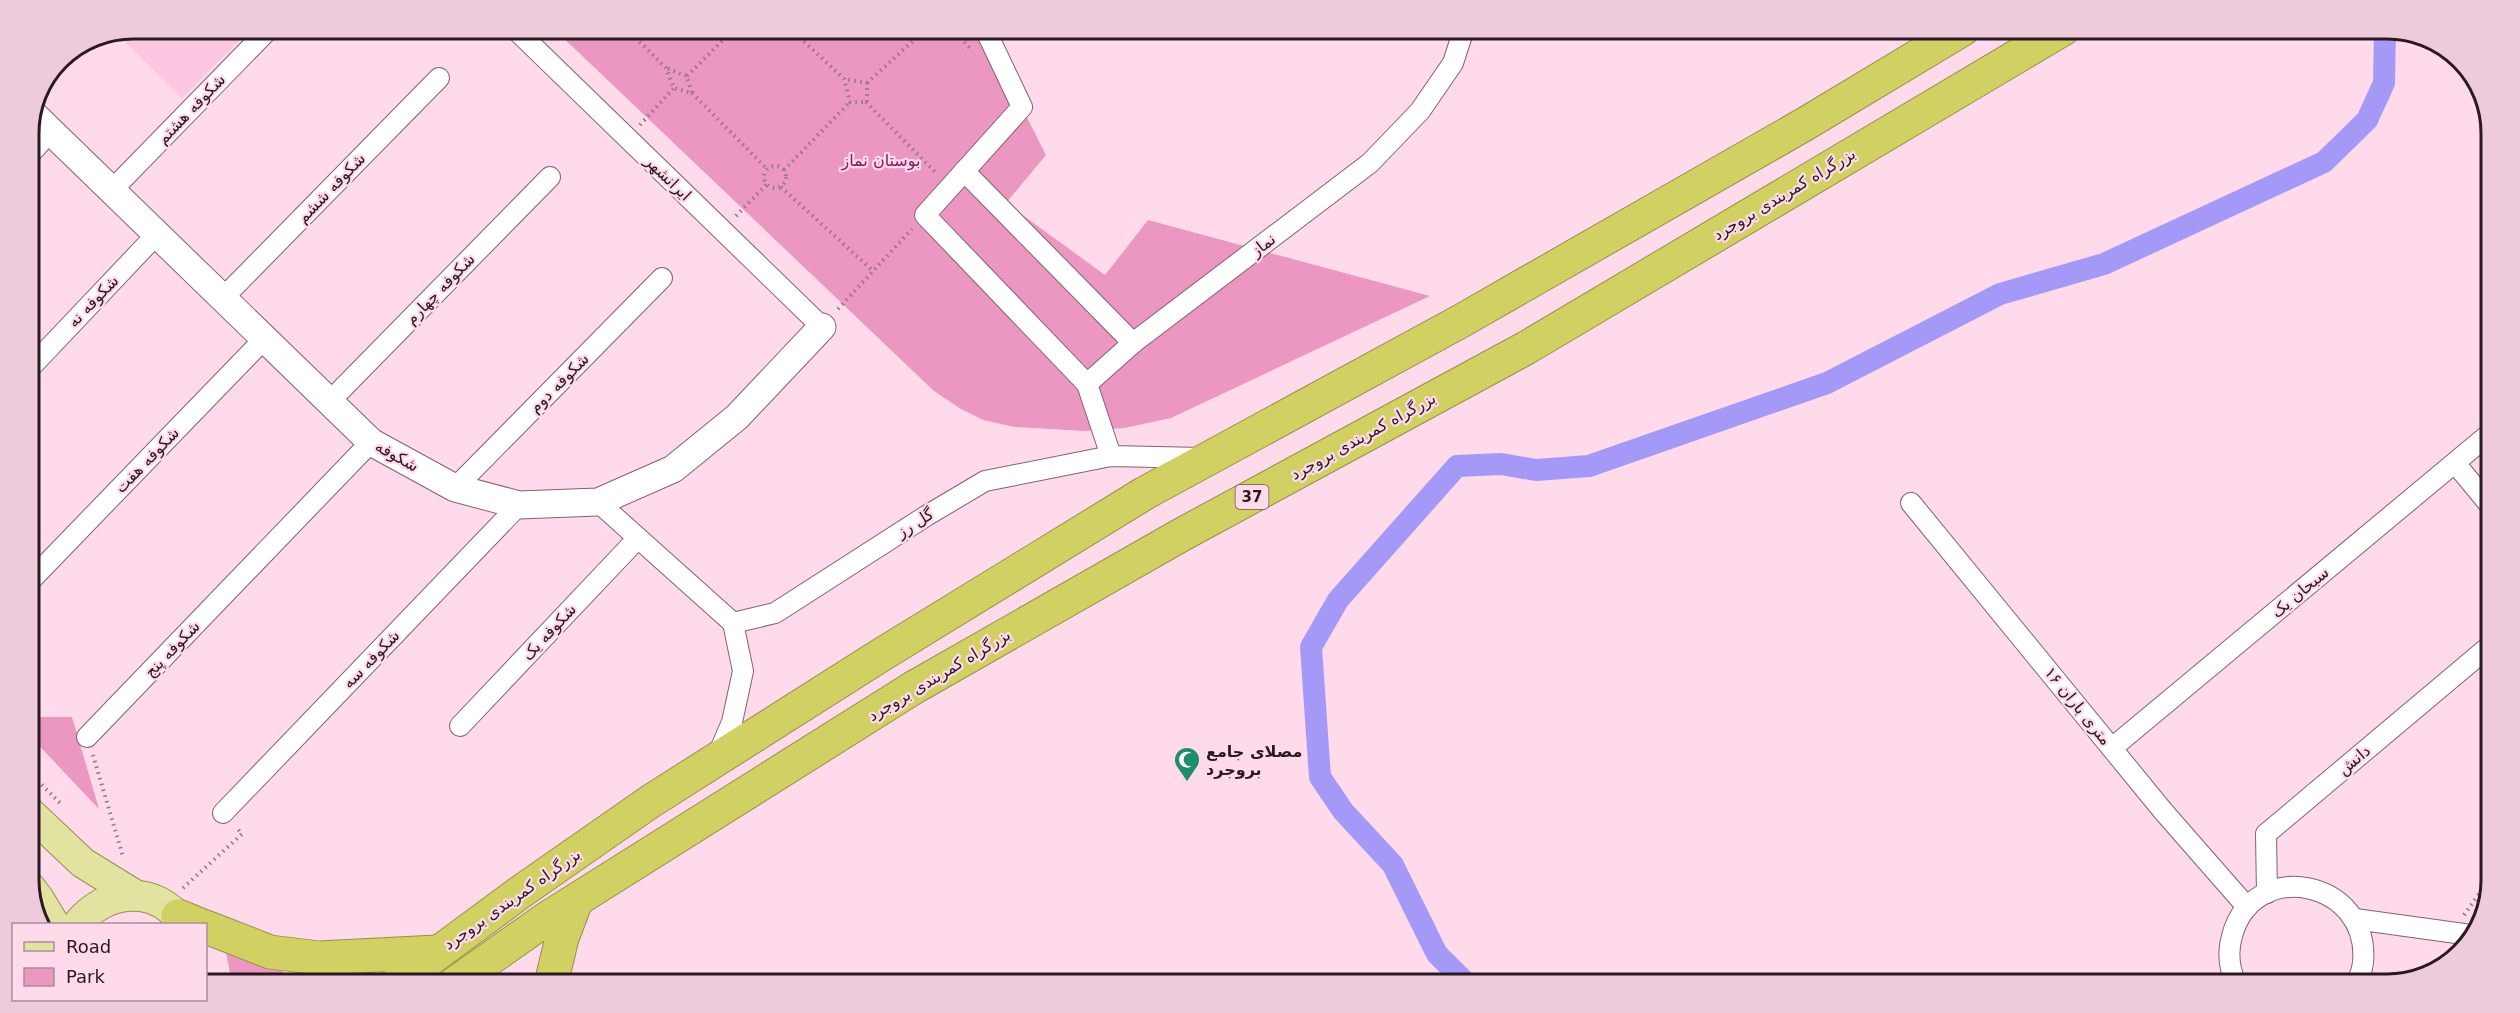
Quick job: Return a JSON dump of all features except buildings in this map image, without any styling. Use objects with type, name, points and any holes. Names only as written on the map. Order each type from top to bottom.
[{"type":"highway","name":"بزرگراه کمربندی بروجرد","points":[[409,974],[651,801],[881,655],[1094,524],[1209,458],[1471,315],[1805,124],[1945,39]]},
{"type":"highway","name":"بزرگراه کمربندی بروجرد","points":[[469,974],[576,901],[913,688],[1182,535],[1526,348],[2045,39]]},
{"type":"highway","points":[[553,974],[562,938],[576,901]]},
{"type":"highway","points":[[207,928],[270,952],[319,958],[437,952]]},
{"type":"main road","points":[[39,821],[83,863],[135,895],[148,898],[186,920]]},
{"type":"main road","points":[[79,923],[89,911],[103,902],[135,895]]},
{"type":"main road","points":[[43,906],[53,923]]},
{"type":"street","name":"شکوفه هشتم","points":[[112,190],[258,39]]},
{"type":"street","name":"ایرانشهر","points":[[526,39],[822,327]]},
{"type":"street","points":[[990,39],[1022,107],[925,215],[1087,384],[1111,456]]},
{"type":"street","name":"نماز","points":[[1087,384],[1133,343],[1370,163],[1420,111],[1453,63],[1461,39]]},
{"type":"street","name":"شکوفه ششم","points":[[223,298],[439,78]]},
{"type":"street","name":"شکوفه","points":[[42,123],[371,442],[455,488],[519,505],[598,502],[673,469],[737,417],[822,327]]},
{"type":"street","points":[[964,171],[1133,343]]},
{"type":"street","name":"شکوفه چهارم","points":[[330,401],[550,177]]},
{"type":"street","name":"شکوفه نه","points":[[39,359],[158,234]]},
{"type":"street","name":"شکوفه دوم","points":[[455,488],[662,278]]},
{"type":"street","name":"شکوفه هفت","points":[[39,572],[265,338]]},
{"type":"street","name":"سبحان یک","points":[[2112,748],[2481,441]]},
{"type":"street","name":"شکوفه پنج","points":[[87,737],[371,442]]},
{"type":"street","name":"گل رز","points":[[734,623],[775,613],[985,481],[1111,456],[1209,458]]},
{"type":"street","points":[[2455,463],[2481,495]]},
{"type":"street","points":[[598,502],[734,623],[743,671],[732,722],[715,761]]},
{"type":"street","name":"۱۶ متری باران","points":[[1911,503],[2163,811],[2247,907]]},
{"type":"street","name":"شکوفه سه","points":[[223,813],[519,505]]},
{"type":"street","name":"شکوفه یک","points":[[460,726],[638,538]]},
{"type":"street","name":"دانش","points":[[2266,893],[2266,834],[2481,653]]},
{"type":"street","points":[[2231,974],[2228,949],[2234,926],[2247,907],[2266,893],[2286,887],[2306,886],[2325,892],[2342,904],[2355,919],[2363,941],[2363,964],[2360,974]]},
{"type":"street","points":[[2355,919],[2462,933]]},
{"type":"path","points":[[638,39],[666,68],[674,88]]},
{"type":"path","points":[[687,76],[723,39]]},
{"type":"path","points":[[802,39],[844,79],[850,102]]},
{"type":"path","points":[[865,102],[867,102],[867,83],[914,39]]},
{"type":"path","points":[[666,68],[687,76]]},
{"type":"path","points":[[687,76],[692,93],[767,169]]},
{"type":"path","points":[[844,79],[867,83]]},
{"type":"path","points":[[628,138],[674,88]]},
{"type":"path","points":[[674,88],[692,93]]},
{"type":"path","points":[[784,170],[850,102],[865,102],[950,186]]},
{"type":"path","points":[[767,169],[778,165],[784,170],[787,177],[781,187]]},
{"type":"path","points":[[767,169],[764,179],[767,184],[774,188],[781,187]]},
{"type":"path","points":[[723,231],[767,184]]},
{"type":"path","points":[[781,187],[873,271]]},
{"type":"path","points":[[822,327],[925,215]]},
{"type":"path","points":[[87,737],[135,895]]},
{"type":"path","points":[[186,920],[242,834],[223,813]]},
{"type":"path","points":[[2462,933],[2479,896]]},
{"type":"shaded area","points":[[241,39],[182,98],[123,40]]},
{"type":"green space","name":"بوستان نماز","points":[[564,39],[987,39],[1046,155],[1006,203],[1105,275],[1148,220],[1430,296],[1171,418],[1124,428],[1085,431],[1015,427],[983,420],[934,391]]},
{"type":"green space","points":[[39,717],[72,717],[99,809],[39,746]]},
{"type":"green space","points":[[235,945],[287,974],[230,974],[225,947]]},
{"type":"waterway","points":[[1457,974],[1437,954],[1393,865],[1343,811],[1320,777],[1311,647],[1338,600],[1457,466],[1501,464],[1536,470],[1589,466],[1827,383],[2000,294],[2104,264],[2324,162],[2367,120],[2384,83],[2385,39]]},
{"type":"place","name":"مصلای جامع بروجرد","points":[[1187,783]]}]
